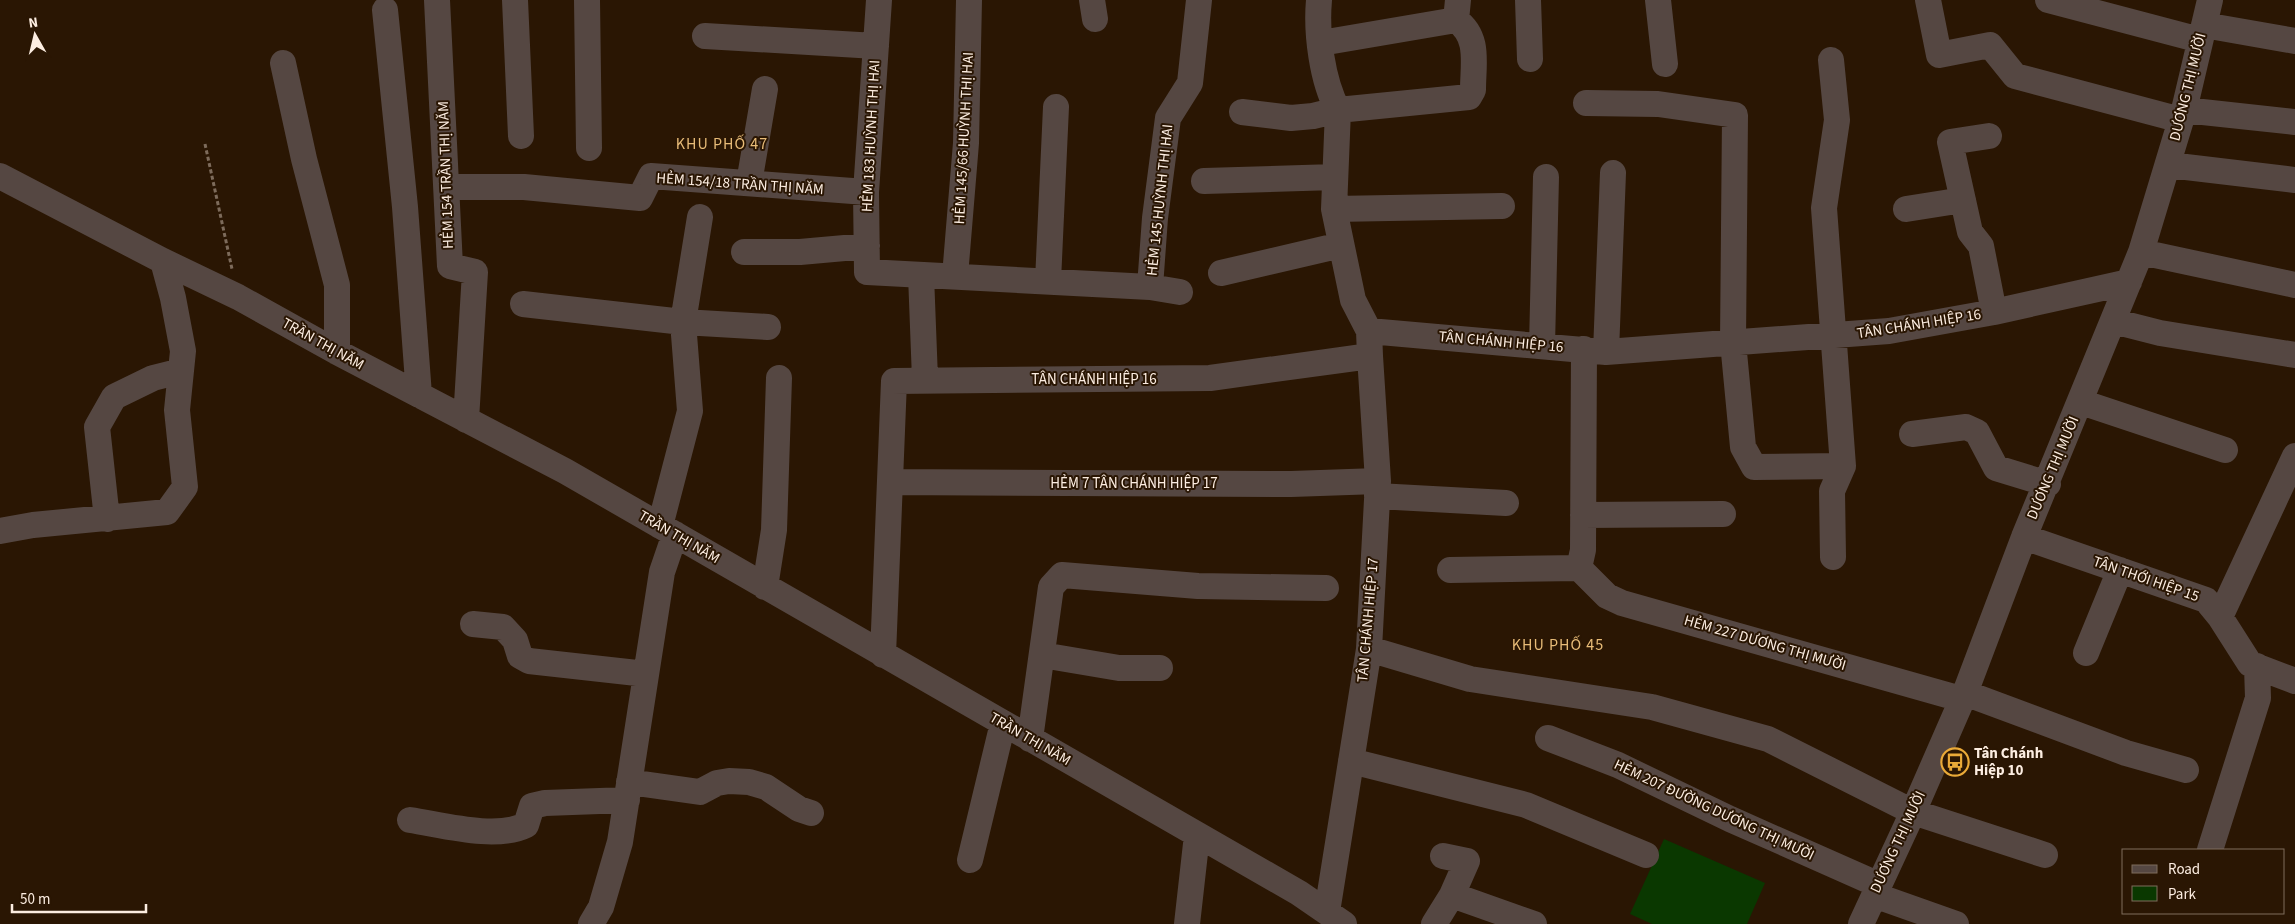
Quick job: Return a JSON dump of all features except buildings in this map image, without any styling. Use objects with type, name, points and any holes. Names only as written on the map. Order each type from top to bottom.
[{"type":"street","name":"HẺM 154 TRẦN THỊ NĂM","points":[[437,0],[450,266],[475,272],[466,420]]},
{"type":"street","points":[[515,0],[521,136]]},
{"type":"street","points":[[587,0],[589,148]]},
{"type":"street","name":"HẺM 183 HUỲNH THỊ HAI","points":[[867,272],[866,192],[878,0]]},
{"type":"street","name":"HẺM 145/66 HUỲNH THỊ HAI","points":[[955,276],[966,143],[969,0]]},
{"type":"street","name":"HẺM 145 HUỲNH THỊ HAI","points":[[1150,287],[1155,218],[1168,118],[1190,84],[1199,0]]},
{"type":"street","points":[[1319,0],[1317,21],[1320,43],[1329,94],[1338,110],[1334,209],[1353,300],[1369,343]]},
{"type":"street","points":[[1528,0],[1530,59]]},
{"type":"street","points":[[1658,0],[1665,64]]},
{"type":"street","points":[[1928,0],[1939,55],[1990,45],[2015,76],[2183,115],[2295,122]]},
{"type":"street","points":[[2048,0],[2204,22],[2295,41]]},
{"type":"street","points":[[385,10],[405,207],[420,395]]},
{"type":"street","points":[[1242,112],[1291,118],[1313,116],[1338,110],[1469,98],[1473,90],[1472,37],[1457,10],[1320,43]]},
{"type":"street","name":"DƯƠNG THỊ MƯỜI","points":[[1861,924],[1913,812],[1963,696],[2024,537],[2048,484],[2141,252],[2183,115],[2204,22]]},
{"type":"street","points":[[705,36],[876,46]]},
{"type":"street","points":[[1832,60],[1837,120],[1824,208],[1843,466],[1832,491],[1833,557]]},
{"type":"street","points":[[283,63],[304,159],[337,285],[337,352]]},
{"type":"street","points":[[749,183],[766,89]]},
{"type":"street","points":[[1586,103],[1658,104],[1735,115],[1733,342],[1743,447],[1754,467],[1843,466]]},
{"type":"street","points":[[1048,281],[1056,108]]},
{"type":"street","points":[[1989,136],[1950,142],[1970,232],[1981,246],[1994,312]]},
{"type":"street","points":[[2169,165],[2295,180]]},
{"type":"street","points":[[1450,570],[1579,568],[1583,550],[1583,515],[1595,350],[1613,172]]},
{"type":"street","name":"TRẦN THỊ NĂM","points":[[0,176],[163,261],[238,297],[337,352],[565,471],[1299,893],[1336,918]]},
{"type":"street","name":"HẺM 154/18 TRẦN THỊ NĂM","points":[[447,187],[524,187],[640,198],[651,176],[866,192]]},
{"type":"street","points":[[1204,181],[1335,177]]},
{"type":"street","points":[[1542,346],[1546,177]]},
{"type":"street","points":[[1906,209],[1963,200]]},
{"type":"street","points":[[1334,209],[1502,206]]},
{"type":"street","points":[[591,924],[601,907],[620,842],[667,530],[690,411],[682,322],[700,217]]},
{"type":"street","points":[[1221,273],[1342,245]]},
{"type":"street","points":[[744,252],[800,252],[867,246]]},
{"type":"street","points":[[2141,252],[2295,284]]},
{"type":"street","points":[[0,531],[33,525],[167,512],[185,487],[177,410],[183,351],[173,298],[163,261]]},
{"type":"street","name":"HẺM 145 HUỲNH THỊ HAI","points":[[867,272],[1150,287],[1180,292]]},
{"type":"street","points":[[921,275],[925,379]]},
{"type":"street","name":"TÂN CHÁNH HIỆP 16","points":[[890,482],[894,381],[925,379],[1210,378],[1369,343],[1542,346],[1595,350],[1889,331],[1994,312],[2129,282]]},
{"type":"street","points":[[523,304],[682,322],[768,327]]},
{"type":"street","points":[[2113,321],[2160,333],[2295,355]]},
{"type":"street","name":"TÂN CHÁNH HIỆP 17","points":[[1336,918],[1351,761],[1369,649],[1378,488],[1369,343]]},
{"type":"street","points":[[107,519],[98,427],[114,397],[154,378],[181,371]]},
{"type":"street","points":[[765,586],[774,530],[779,378]]},
{"type":"street","points":[[2081,402],[2225,450]]},
{"type":"street","points":[[1912,434],[1966,426],[1977,432],[1996,468],[2048,484]]},
{"type":"street","points":[[2220,617],[2295,456]]},
{"type":"street","points":[[884,654],[890,482]]},
{"type":"street","name":"HẺM 7 TÂN CHÁNH HIỆP 17","points":[[890,482],[1270,484],[1378,488],[1506,503]]},
{"type":"street","points":[[1583,515],[1723,514]]},
{"type":"street","name":"TÂN THỚI HIỆP 15","points":[[2024,537],[2206,600],[2220,617],[2250,664],[2295,681]]},
{"type":"street","name":"HẺM 227 DƯƠNG THỊ MƯỜI","points":[[1579,568],[1607,596],[1622,603],[1963,696],[2126,752],[2186,770]]},
{"type":"street","points":[[2086,654],[2120,570]]},
{"type":"street","points":[[1030,739],[1051,587],[1062,574],[1198,586],[1326,588]]},
{"type":"street","points":[[473,624],[503,627],[515,640],[520,656],[529,662],[646,674]]},
{"type":"street","points":[[1369,649],[1470,679],[1652,707],[1768,739],[1913,812],[2045,854]]},
{"type":"street","points":[[1042,655],[1119,668],[1160,668]]},
{"type":"street","points":[[2210,849],[2258,698],[2257,666]]},
{"type":"street","points":[[970,860],[1003,723]]},
{"type":"street","name":"HẺM 207 ĐƯỜNG DƯƠNG THỊ MƯỜI","points":[[1548,738],[1618,765],[1877,890],[1956,924]]},
{"type":"street","points":[[1351,761],[1526,805],[1646,855]]},
{"type":"street","points":[[410,820],[482,831],[516,829],[526,824],[532,806],[545,803],[628,791],[700,792],[717,783],[729,781],[749,782],[766,787],[799,809],[810,813]]},
{"type":"street","points":[[1187,924],[1197,835]]},
{"type":"street","points":[[1434,924],[1452,895],[1468,861],[1443,856]]},
{"type":"street","points":[[1452,895],[1534,924]]},
{"type":"path","points":[[205,144],[238,297]]},
{"type":"green space","points":[[1664,839],[1765,883],[1747,924],[1652,924],[1630,914]]},
{"type":"place","name":"Tân Chánh Hiệp 10","points":[[1955,762]]},
{"type":"district","name":"KHU PHỐ 47","points":[[722,144]]},
{"type":"district","name":"KHU PHỐ 45","points":[[1558,645]]}]
